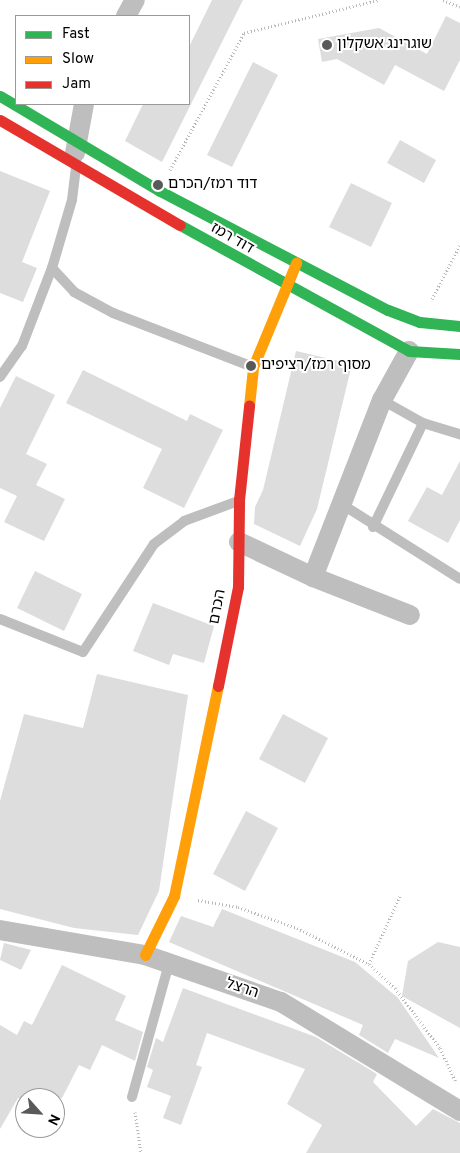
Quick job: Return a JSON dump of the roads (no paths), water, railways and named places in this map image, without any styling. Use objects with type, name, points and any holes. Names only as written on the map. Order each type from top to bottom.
[{"type":"street","points":[[127,15],[135,0]]},
{"type":"street","name":"דוד רמז","points":[[0,96],[75,143],[160,191],[296,263],[420,322],[460,326]]},
{"type":"street","points":[[76,166],[75,143],[84,105]]},
{"type":"street","name":"דוד רמז","points":[[0,120],[284,286],[409,350],[460,354]]},
{"type":"street","name":"הכרם","points":[[144,955],[174,896],[238,587],[239,500],[253,367],[284,286],[296,263]]},
{"type":"street","points":[[313,577],[343,505],[382,400],[409,350]]},
{"type":"street","points":[[239,542],[313,577],[410,615]]},
{"type":"street","name":"הרצל","points":[[0,930],[144,955],[281,1002],[458,1110]]},
{"type":"lane","points":[[0,377],[22,346],[52,268],[72,200],[76,166]]},
{"type":"lane","points":[[52,268],[74,292],[113,313],[253,367]]},
{"type":"lane","points":[[382,400],[422,423],[460,434]]},
{"type":"lane","points":[[373,527],[422,423]]},
{"type":"lane","points":[[0,619],[83,652],[154,544],[184,521],[239,500]]},
{"type":"lane","points":[[343,505],[373,527],[460,579]]},
{"type":"lane","points":[[132,1097],[170,964]]},
{"type":"place","name":"שוגרינג אשקלון","points":[[327,45]]},
{"type":"place","name":"דוד רמז/הכרם","points":[[158,185]]},
{"type":"place","name":"מסוף רמז/רציפים","points":[[251,366]]}]
